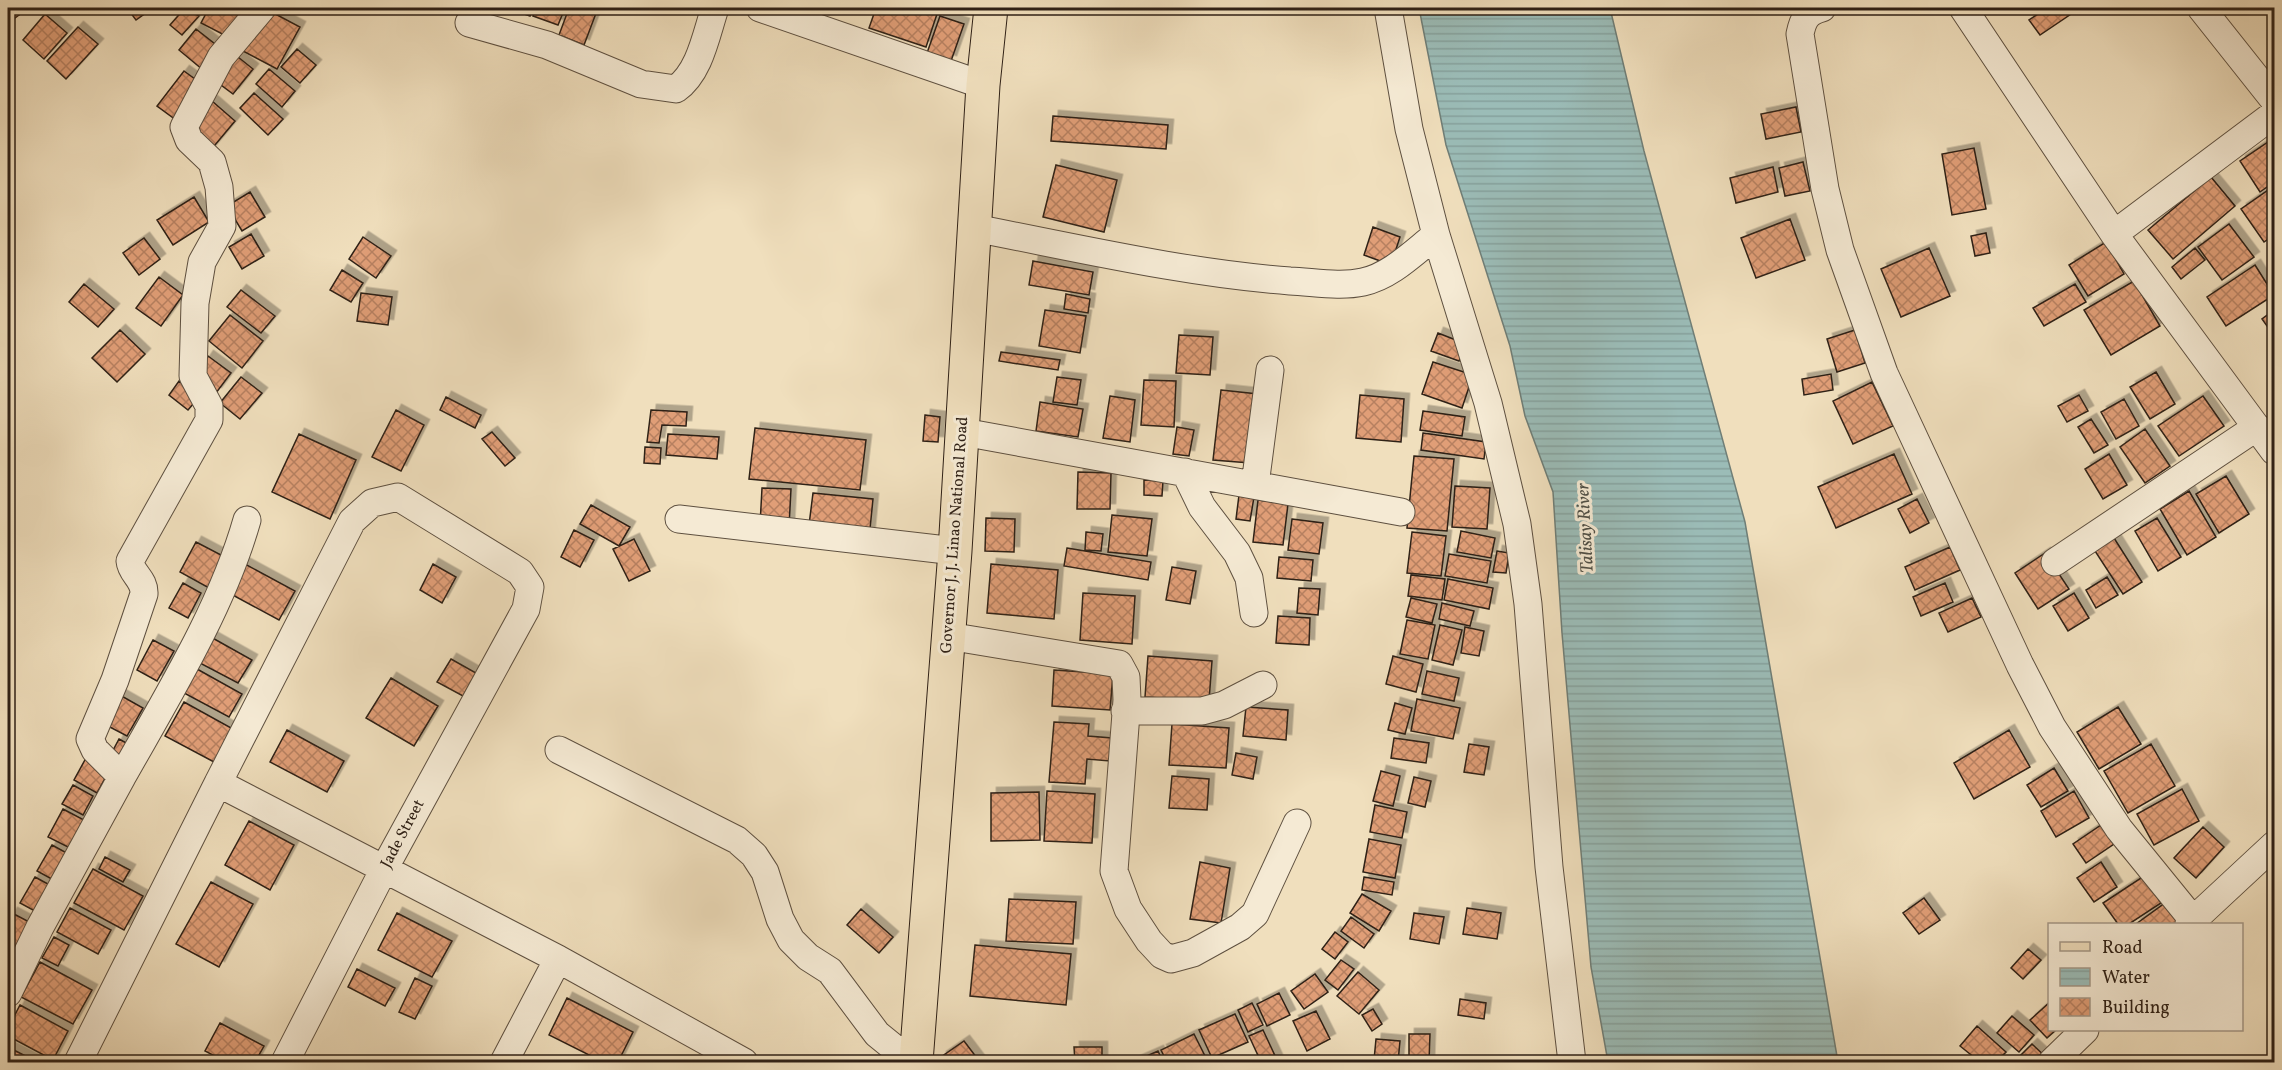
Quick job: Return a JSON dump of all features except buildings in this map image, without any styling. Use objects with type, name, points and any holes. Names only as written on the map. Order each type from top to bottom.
[{"type":"main road","name":"Governor J. J. Linao National Road","points":[[916,1060],[955,551],[983,86],[991,8]]},
{"type":"street","points":[[122,777],[95,750],[90,739],[119,670],[144,594],[145,586],[131,567],[130,561],[209,420],[211,412],[193,376],[193,343],[197,280],[202,262],[222,226],[219,187],[212,162],[189,140],[184,128],[221,57],[262,8]]},
{"type":"street","points":[[469,23],[547,45],[641,84],[676,89],[687,81],[701,52],[715,8]]},
{"type":"street","points":[[760,8],[983,86]]},
{"type":"street","points":[[1388,8],[1409,129],[1436,235],[1472,346],[1517,524],[1528,604],[1549,867],[1572,1062]]},
{"type":"street","points":[[1822,8],[1811,11],[1803,20],[1800,34],[1825,189],[1840,250],[1884,373],[2020,665],[2052,727],[2119,829],[2191,922],[2274,845]]},
{"type":"street","points":[[1963,8],[2114,234],[2274,451]]},
{"type":"street","points":[[2201,8],[2274,100]]},
{"type":"street","points":[[2114,234],[2274,114]]},
{"type":"street","points":[[974,228],[1192,269],[1268,279],[1338,284],[1363,282],[1380,276],[1436,235]]},
{"type":"street","points":[[1255,485],[1270,370]]},
{"type":"street","points":[[2055,561],[2257,426]]},
{"type":"street","points":[[963,432],[1401,512]]},
{"type":"street","points":[[1185,472],[1202,507],[1237,553],[1249,578],[1254,613]]},
{"type":"street","name":"Jade Street","points":[[218,783],[352,521],[372,503],[398,496],[520,572],[530,587],[526,609],[384,869],[285,1062]]},
{"type":"street","points":[[680,519],[955,551]]},
{"type":"street","points":[[8,993],[61,887],[223,588],[237,554],[247,520]]},
{"type":"street","points":[[948,636],[1119,664],[1126,677],[1114,871],[1128,909],[1162,955],[1171,959],[1194,953],[1240,927],[1255,914],[1297,823]]},
{"type":"street","points":[[1125,711],[1202,711],[1224,705],[1263,685]]},
{"type":"street","points":[[560,750],[737,840],[754,855],[765,872],[780,919],[791,940],[808,957],[830,971],[877,1034],[893,1047],[916,1060]]},
{"type":"street","points":[[78,1062],[218,783],[558,960],[738,1061]]},
{"type":"street","points":[[504,1062],[558,960]]},
{"type":"street","points":[[2052,1062],[2083,1031]]},
{"type":"water","name":"Talisay River","points":[[1419,8],[1610,8],[1644,151],[1745,522],[1838,1062],[1608,1062],[1591,967],[1562,633],[1553,492],[1525,416],[1510,346],[1446,145]]}]
